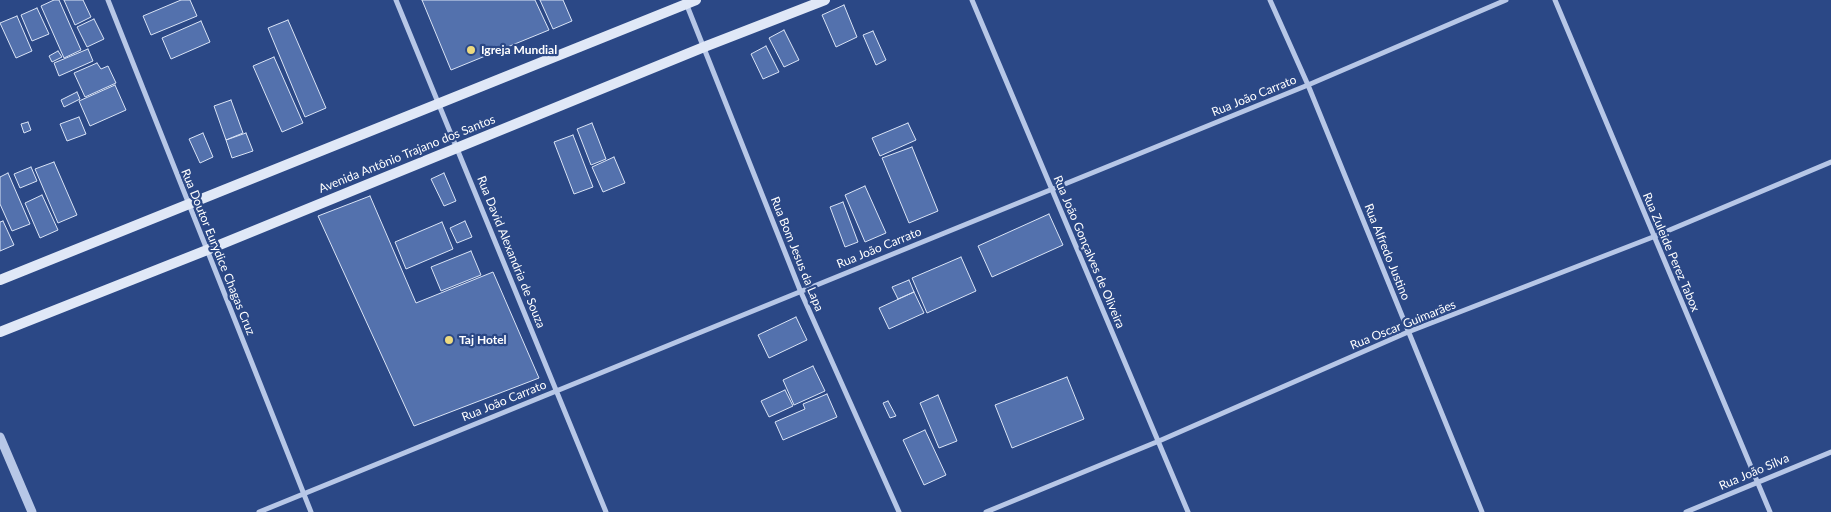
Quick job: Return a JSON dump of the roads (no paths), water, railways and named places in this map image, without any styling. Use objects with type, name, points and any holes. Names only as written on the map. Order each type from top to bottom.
[{"type":"main road","name":"Avenida Antônio Trajano dos Santos","points":[[0,332],[704,47],[825,0]]},
{"type":"main road","points":[[0,280],[689,1]]},
{"type":"street","name":"Rua Doutor Eurydice Chagas Cruz","points":[[108,0],[311,512]]},
{"type":"street","name":"Rua David Alexandria de Souza","points":[[396,0],[606,512]]},
{"type":"street","name":"Rua João Gonçalves de Oliveira","points":[[972,0],[1188,512]]},
{"type":"street","name":"Rua Alfredo Justino","points":[[1270,0],[1308,84],[1482,512]]},
{"type":"street","name":"Rua João Carrato","points":[[258,512],[1308,84],[1506,0]]},
{"type":"street","name":"Rua Zuleide Perez Tabox","points":[[1555,0],[1653,238],[1770,512]]},
{"type":"street","name":"Rua Bom Jesus da Lapa","points":[[689,1],[704,47],[800,290],[900,512]]},
{"type":"street","name":"Rua Oscar Guimarães","points":[[986,512],[1159,441],[1408,332],[1653,238],[1831,162]]},
{"type":"street","points":[[0,437],[32,512]]},
{"type":"street","name":"Rua João Silva","points":[[1686,512],[1831,452]]},
{"type":"place","name":"Igreja Mundial","points":[[471,50]]},
{"type":"place","name":"Taj Hotel","points":[[449,340]]}]
